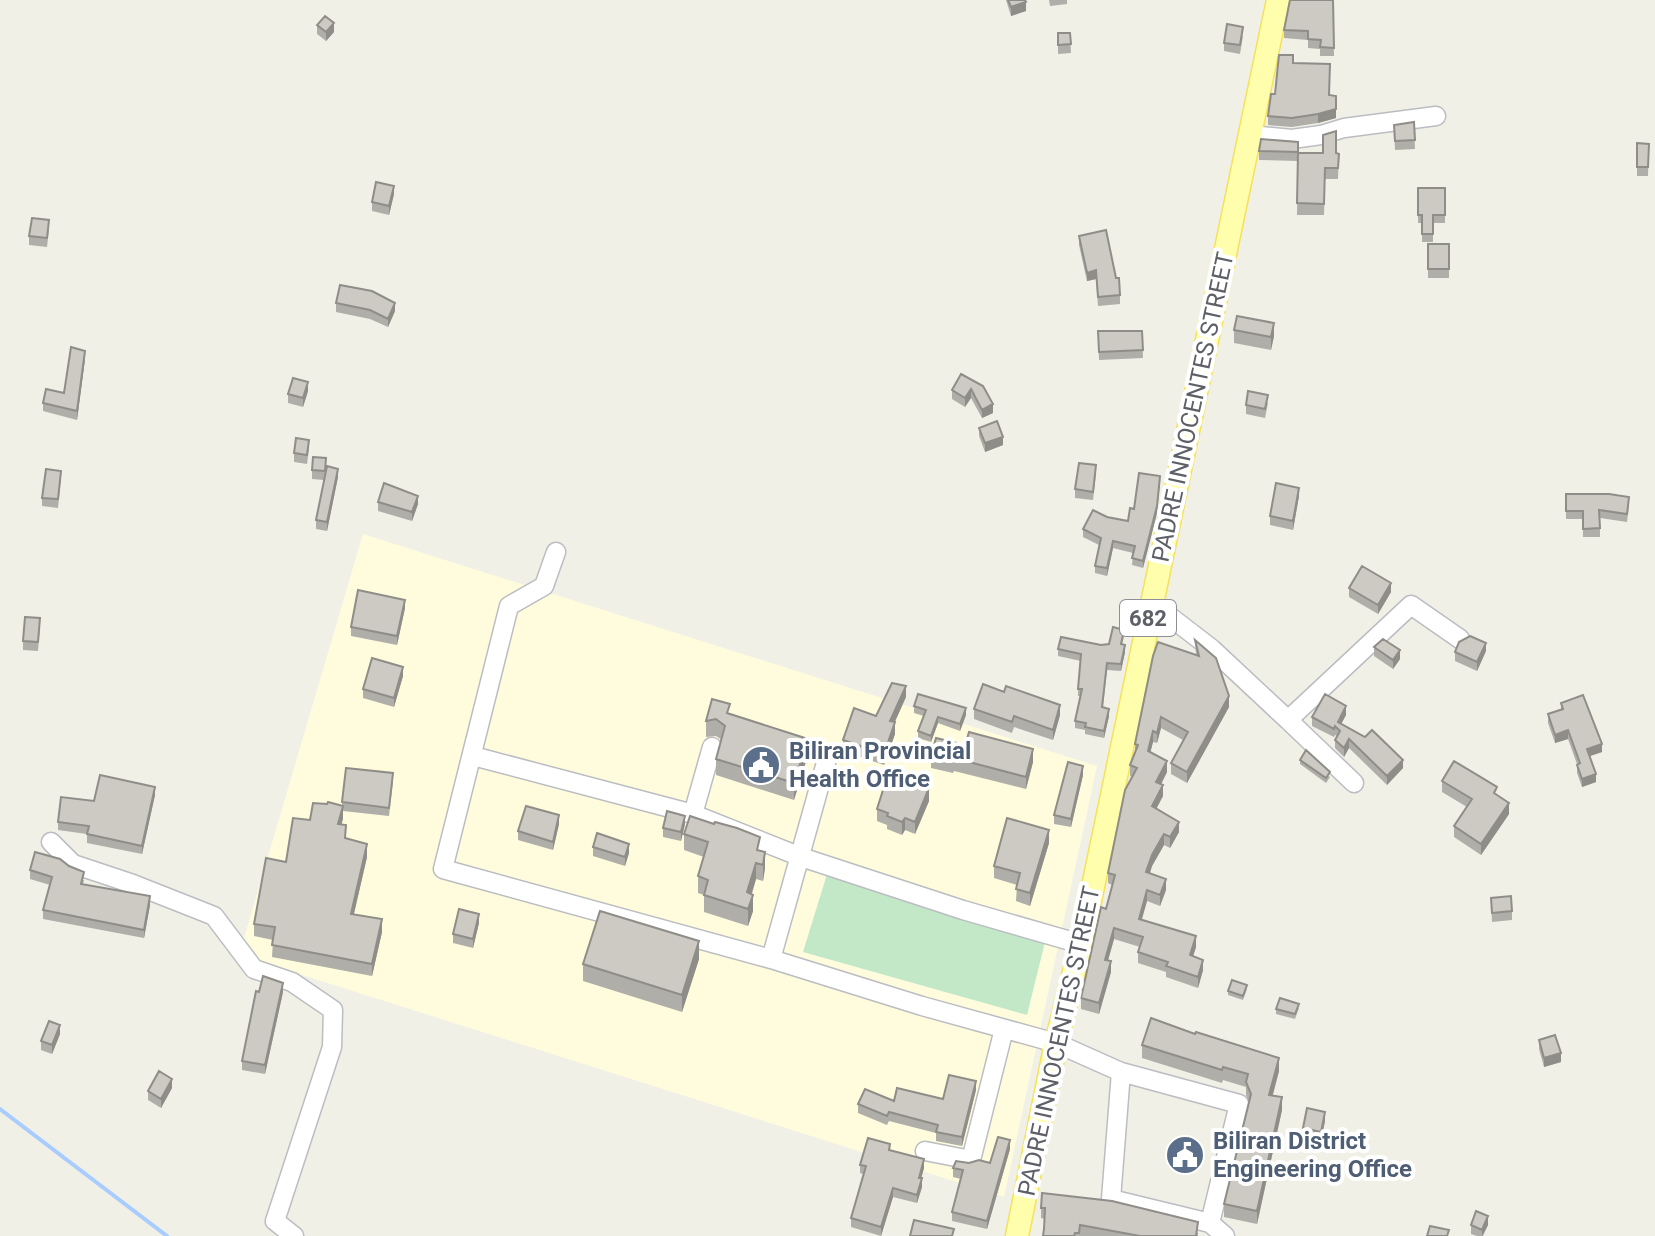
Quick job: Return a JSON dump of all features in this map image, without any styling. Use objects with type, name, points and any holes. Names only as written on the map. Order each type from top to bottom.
[{"type":"main road","name":"PADRE INNOCENTES STREET","points":[[1017,1236],[1278,0]]},
{"type":"street","points":[[1250,135],[1292,139],[1344,128],[1436,116]]},
{"type":"street","points":[[556,552],[544,586],[509,606],[443,869],[771,959],[1056,1043],[1121,1072],[1239,1104],[1210,1223]]},
{"type":"street","points":[[1151,602],[1212,649],[1354,783]]},
{"type":"street","points":[[1288,720],[1411,605],[1460,639]]},
{"type":"street","points":[[693,814],[712,747]]},
{"type":"street","points":[[473,756],[693,814],[801,857],[963,910],[1081,944]]},
{"type":"street","points":[[771,959],[827,759]]},
{"type":"street","points":[[51,842],[73,864],[214,916],[254,969],[292,982],[333,1010],[332,1047],[275,1221],[294,1236]]},
{"type":"street","points":[[925,1151],[971,1160],[1004,1029]]},
{"type":"street","points":[[1121,1072],[1111,1199],[1210,1223],[1225,1236]]},
{"type":"shaded area","points":[[363,534],[1097,766],[1004,1197],[239,955]]},
{"type":"green space","points":[[827,874],[1045,942],[1027,1015],[803,952]]},
{"type":"building","points":[[1008,0],[1025,0],[1026,2],[1011,7]]},
{"type":"building","points":[[1290,0],[1333,0],[1334,48],[1320,47],[1321,40],[1308,39],[1308,31],[1284,30]]},
{"type":"building","points":[[325,16],[334,23],[326,32],[317,25]]},
{"type":"building","points":[[1227,24],[1243,27],[1240,45],[1224,43]]},
{"type":"building","points":[[1058,33],[1070,33],[1071,44],[1058,45]]},
{"type":"building","points":[[1279,55],[1293,55],[1293,63],[1330,64],[1329,95],[1336,96],[1336,109],[1292,118],[1268,116],[1271,94],[1275,94]]},
{"type":"building","points":[[1414,122],[1415,140],[1395,141],[1394,125]]},
{"type":"building","points":[[1336,131],[1338,168],[1325,168],[1324,204],[1297,203],[1298,153],[1323,153],[1323,135]]},
{"type":"building","points":[[1261,139],[1298,142],[1298,152],[1259,151]]},
{"type":"building","points":[[1637,143],[1649,144],[1648,167],[1637,167]]},
{"type":"building","points":[[376,182],[394,186],[389,206],[372,202]]},
{"type":"building","points":[[1418,188],[1445,188],[1445,215],[1433,215],[1433,234],[1422,234]]},
{"type":"building","points":[[32,218],[49,220],[47,238],[29,236]]},
{"type":"building","points":[[1106,230],[1116,278],[1119,278],[1120,295],[1098,297],[1096,270],[1087,273],[1079,236]]},
{"type":"building","points":[[1428,244],[1449,244],[1449,269],[1428,269]]},
{"type":"building","points":[[340,285],[372,291],[395,303],[388,319],[370,310],[336,303]]},
{"type":"building","points":[[1237,316],[1274,323],[1271,337],[1234,330]]},
{"type":"building","points":[[1098,331],[1142,331],[1143,350],[1099,352]]},
{"type":"building","points":[[71,347],[85,351],[77,411],[43,403],[46,389],[64,393]]},
{"type":"building","points":[[961,374],[983,386],[993,404],[982,410],[971,389],[965,398],[952,390]]},
{"type":"building","points":[[293,378],[308,382],[303,398],[288,394]]},
{"type":"building","points":[[1248,391],[1268,395],[1265,409],[1246,405]]},
{"type":"building","points":[[997,421],[1003,437],[985,443],[979,428]]},
{"type":"building","points":[[296,438],[309,440],[307,455],[294,453]]},
{"type":"building","points":[[313,457],[326,458],[325,471],[312,470]]},
{"type":"building","points":[[1079,463],[1096,465],[1093,492],[1075,489]]},
{"type":"building","points":[[327,466],[338,469],[327,522],[316,520]]},
{"type":"building","points":[[46,469],[61,471],[58,499],[42,498]]},
{"type":"building","points":[[1139,473],[1160,476],[1157,506],[1143,561],[1132,558],[1135,546],[1113,541],[1107,568],[1095,566],[1101,538],[1083,529],[1093,510],[1107,517],[1128,521],[1130,508],[1134,509]]},
{"type":"building","points":[[384,483],[418,496],[412,512],[378,502]]},
{"type":"building","points":[[1276,483],[1299,488],[1293,521],[1270,516]]},
{"type":"building","points":[[1566,494],[1629,497],[1627,514],[1599,510],[1600,528],[1583,529],[1583,511],[1566,511]]},
{"type":"building","points":[[1362,566],[1391,583],[1378,605],[1349,588]]},
{"type":"building","points":[[358,590],[405,600],[397,636],[351,627]]},
{"type":"building","points":[[25,617],[40,618],[38,642],[23,641]]},
{"type":"building","points":[[1113,627],[1124,630],[1121,644],[1125,645],[1121,664],[1107,663],[1102,707],[1109,709],[1104,731],[1085,727],[1086,723],[1075,721],[1082,689],[1078,689],[1081,654],[1058,649],[1061,637],[1109,644]]},
{"type":"building","points":[[1470,636],[1486,643],[1477,662],[1455,652],[1459,642]]},
{"type":"building","points":[[1383,639],[1400,650],[1393,660],[1374,647]]},
{"type":"building","points":[[1195,640],[1216,658],[1229,696],[1187,772],[1171,763],[1188,732],[1161,717],[1157,733],[1153,731],[1148,751],[1167,761],[1156,782],[1163,785],[1152,806],[1179,822],[1170,837],[1164,834],[1152,855],[1146,872],[1166,879],[1160,895],[1147,890],[1139,919],[1196,936],[1190,955],[1203,960],[1198,977],[1138,952],[1143,937],[1114,928],[1105,960],[1111,961],[1099,1003],[1081,998],[1101,907],[1106,909],[1115,875],[1108,873],[1125,790],[1137,768],[1130,765],[1138,745],[1135,744],[1153,656],[1158,642],[1199,656]]},
{"type":"building","points":[[372,658],[403,667],[394,698],[363,689]]},
{"type":"building","points":[[892,683],[906,686],[890,721],[895,722],[884,754],[843,740],[854,708],[876,716]]},
{"type":"building","points":[[983,684],[1004,692],[1006,686],[1060,705],[1053,730],[1014,716],[1012,722],[974,709]]},
{"type":"building","points":[[918,694],[966,708],[960,724],[938,717],[931,736],[918,731],[926,710],[914,706]]},
{"type":"building","points":[[1325,694],[1346,706],[1338,722],[1365,737],[1372,730],[1403,760],[1387,776],[1349,739],[1344,748],[1335,740],[1340,731],[1335,726],[1334,729],[1312,717]]},
{"type":"building","points":[[1583,695],[1602,744],[1587,749],[1596,774],[1582,779],[1577,765],[1580,763],[1568,730],[1555,735],[1548,714],[1563,709],[1561,703]]},
{"type":"building","points":[[712,699],[730,704],[727,713],[808,739],[794,783],[716,759],[725,726],[716,719],[706,721]]},
{"type":"building","points":[[969,732],[1033,749],[1026,777],[931,755],[936,738],[965,745]]},
{"type":"building","points":[[1306,750],[1330,772],[1326,778],[1300,760]]},
{"type":"building","points":[[1454,761],[1497,787],[1494,793],[1509,803],[1481,844],[1454,826],[1472,799],[1442,781]]},
{"type":"building","points":[[1068,762],[1083,766],[1071,819],[1054,815]]},
{"type":"building","points":[[346,768],[393,773],[389,808],[342,802]]},
{"type":"building","points":[[890,768],[904,772],[902,780],[929,788],[915,822],[905,818],[902,822],[877,809]]},
{"type":"building","points":[[100,775],[155,787],[142,846],[87,834],[89,826],[58,822],[61,797],[94,801]]},
{"type":"building","points":[[328,802],[343,806],[338,824],[346,825],[345,838],[367,844],[351,914],[382,919],[372,964],[272,945],[275,927],[254,924],[266,858],[286,862],[293,818],[310,820],[313,803]]},
{"type":"building","points":[[526,806],[559,815],[553,842],[518,831]]},
{"type":"building","points":[[667,811],[685,816],[681,832],[663,828]]},
{"type":"building","points":[[690,816],[760,837],[757,850],[765,852],[763,865],[756,863],[747,892],[753,895],[748,909],[704,895],[708,880],[698,876],[708,842],[684,834]]},
{"type":"building","points":[[1007,818],[1049,830],[1030,893],[1016,889],[1020,873],[994,866]]},
{"type":"building","points":[[597,833],[629,844],[625,857],[593,847]]},
{"type":"building","points":[[35,852],[60,859],[84,872],[81,884],[150,896],[144,930],[43,910],[52,877],[30,870]]},
{"type":"building","points":[[1511,896],[1512,911],[1492,913],[1491,898]]},
{"type":"building","points":[[459,909],[479,914],[473,939],[453,934]]},
{"type":"building","points":[[600,911],[699,941],[682,995],[583,964]]},
{"type":"building","points":[[263,976],[283,983],[265,1065],[242,1061],[256,991],[259,992]]},
{"type":"building","points":[[1232,980],[1247,985],[1243,996],[1228,991]]},
{"type":"building","points":[[1280,998],[1299,1004],[1295,1014],[1276,1009]]},
{"type":"building","points":[[1151,1018],[1279,1058],[1269,1095],[1282,1097],[1257,1211],[1224,1204],[1251,1094],[1246,1082],[1248,1074],[1223,1067],[1222,1070],[1142,1045]]},
{"type":"building","points":[[49,1021],[60,1025],[52,1045],[41,1041]]},
{"type":"building","points":[[1555,1035],[1561,1053],[1544,1058],[1539,1040]]},
{"type":"building","points":[[159,1071],[172,1079],[161,1099],[148,1091]]},
{"type":"building","points":[[949,1075],[976,1081],[962,1137],[936,1132],[938,1125],[889,1112],[887,1116],[858,1104],[865,1089],[894,1101],[897,1088],[943,1099]]},
{"type":"building","points":[[1307,1108],[1325,1112],[1321,1132],[1303,1128]]},
{"type":"building","points":[[998,1137],[1010,1140],[987,1221],[952,1212],[963,1170],[953,1168],[956,1161],[990,1163]]},
{"type":"building","points":[[868,1138],[890,1144],[889,1150],[924,1159],[917,1195],[893,1188],[881,1227],[851,1218],[866,1166],[860,1165]]},
{"type":"building","points":[[1042,1193],[1112,1201],[1198,1222],[1196,1236],[1140,1236],[1080,1225],[1079,1233],[1074,1236],[1043,1236],[1045,1208],[1041,1208]]},
{"type":"building","points":[[1476,1211],[1488,1216],[1482,1230],[1471,1225]]},
{"type":"building","points":[[914,1220],[954,1229],[952,1236],[910,1236]]},
{"type":"building","points":[[1430,1226],[1449,1230],[1447,1236],[1427,1236]]},
{"type":"waterway","points":[[0,1109],[167,1236]]},
{"type":"place","name":"Biliran Provincial Health Office","points":[[761,765]]},
{"type":"place","name":"Biliran District Engineering Office","points":[[1185,1155]]}]
